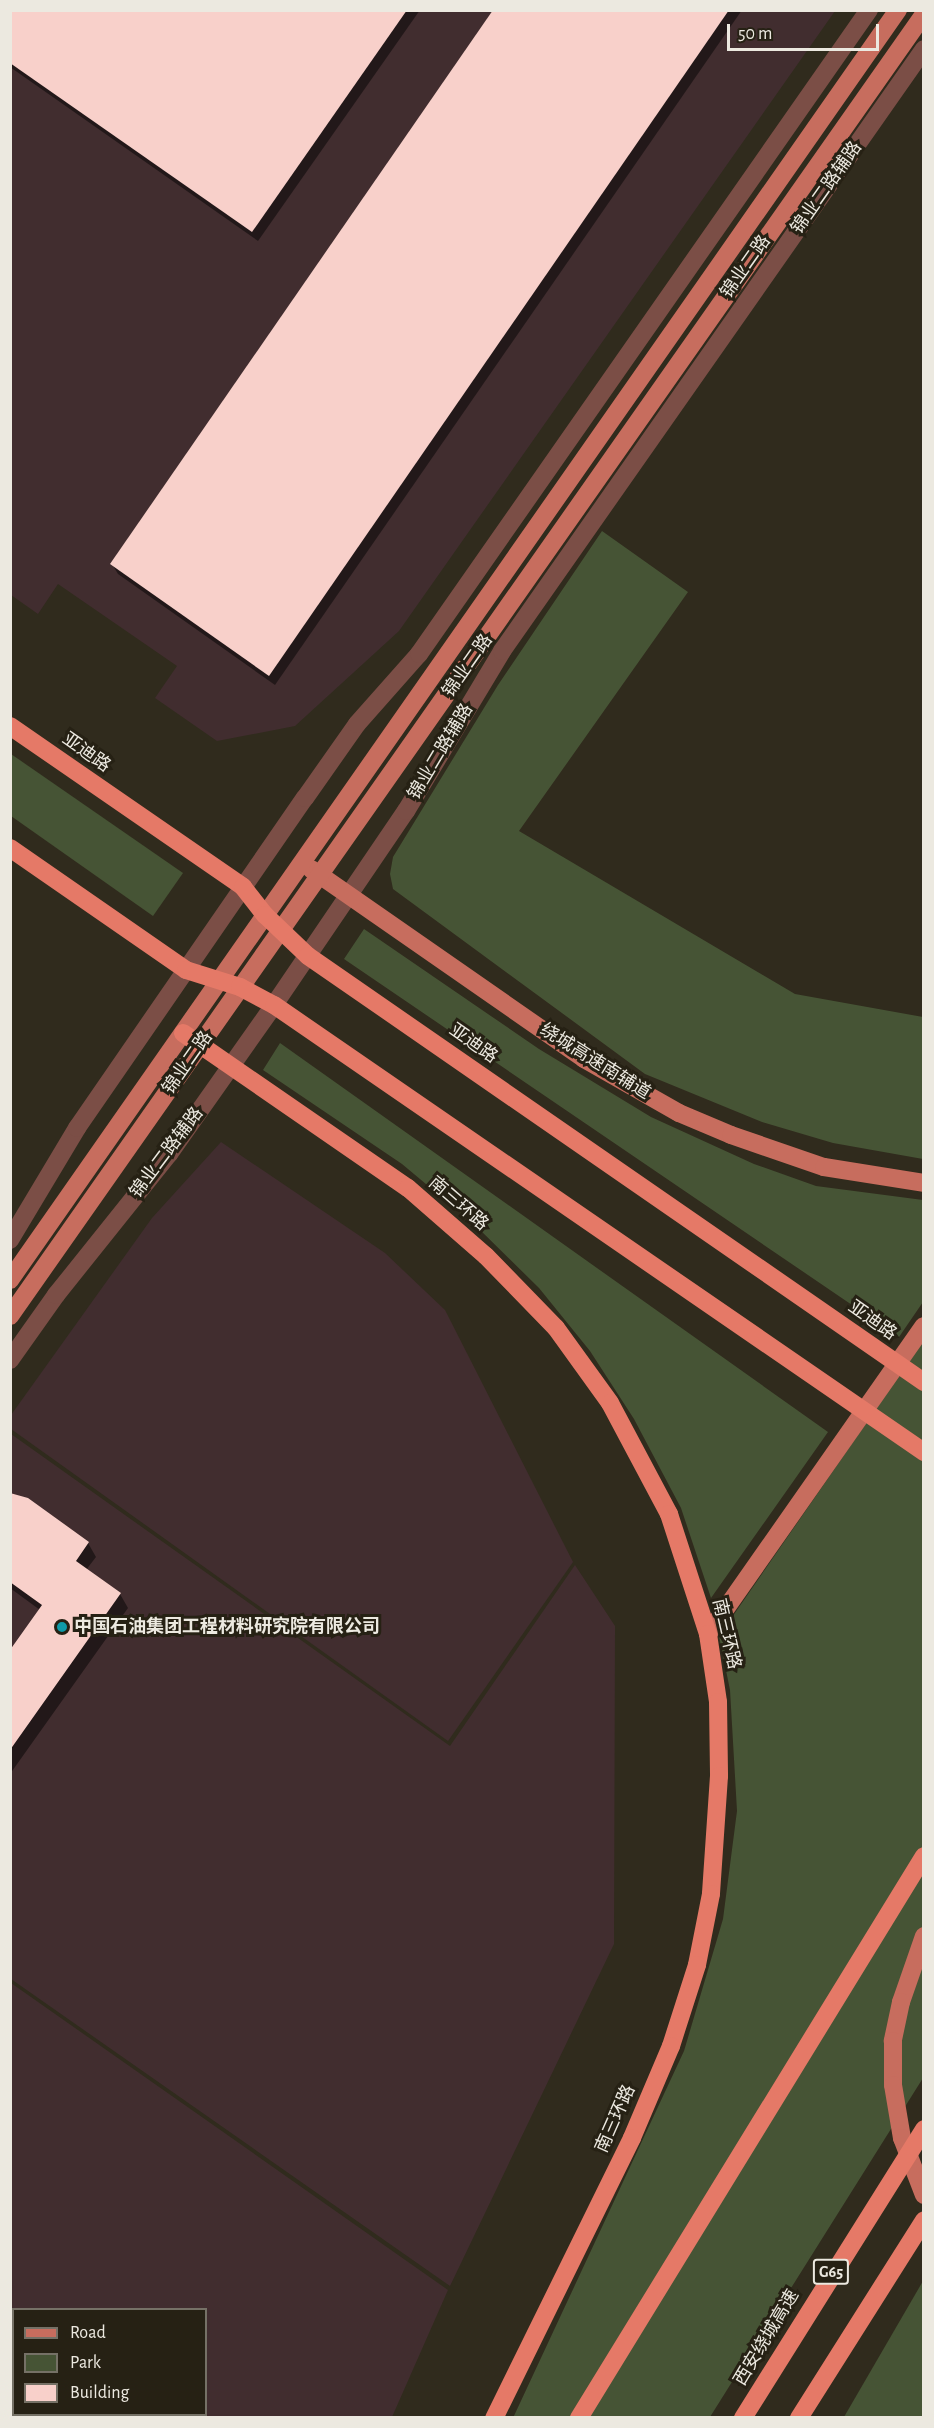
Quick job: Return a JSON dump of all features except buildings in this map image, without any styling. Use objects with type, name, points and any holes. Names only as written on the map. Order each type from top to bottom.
[{"type":"highway","name":"亚迪路","points":[[10,726],[243,887],[265,915],[308,956],[924,1382]]},
{"type":"highway","points":[[10,848],[186,970],[240,987],[274,1005],[924,1452]]},
{"type":"highway","name":"南三环路","points":[[183,1033],[408,1188],[486,1256],[556,1328],[610,1403],[669,1514],[708,1634],[718,1702],[718,1787],[711,1894],[697,1965],[671,2046],[632,2138],[494,2418]]},
{"type":"highway","points":[[579,2418],[924,1856]]},
{"type":"highway","name":"西安绕城高速","points":[[743,2418],[924,2129]]},
{"type":"highway","name":"G65","points":[[799,2418],[924,2220]]},
{"type":"main road","name":"锦业二路","points":[[10,1280],[898,10]]},
{"type":"main road","name":"锦业二路","points":[[10,1316],[924,14]]},
{"type":"main road","name":"绕城高速南辅道","points":[[302,863],[584,1059],[679,1113],[730,1135],[824,1167],[924,1183]]},
{"type":"main road","points":[[708,1634],[924,1326]]},
{"type":"main road","points":[[924,1936],[901,2002],[893,2041],[893,2085],[902,2138],[924,2195]]},
{"type":"street","points":[[10,1240],[77,1128],[243,887],[357,724],[419,654],[869,10]]},
{"type":"street","name":"锦业二路辅路","points":[[10,1360],[56,1295],[169,1154],[274,1005],[349,896],[502,651],[924,49]]},
{"type":"shaded area","points":[[11,11],[835,11],[399,631],[295,726],[217,741],[155,698],[177,666],[58,584],[38,614],[11,595]]},
{"type":"shaded area","points":[[221,1142],[385,1253],[445,1310],[573,1562],[448,1741],[11,1429],[11,1415],[152,1218]]},
{"type":"shaded area","points":[[11,1434],[450,1746],[575,1565],[615,1626],[614,1944],[450,2286],[11,1979]]},
{"type":"shaded area","points":[[11,1983],[448,2290],[392,2417],[11,2417]]},
{"type":"green space","points":[[602,531],[688,592],[519,831],[795,994],[923,1017],[923,1159],[833,1143],[762,1122],[645,1074],[393,889],[390,874],[393,857],[498,685]]},
{"type":"green space","points":[[11,754],[183,873],[153,916],[11,816]]},
{"type":"green space","points":[[364,929],[539,1049],[651,1117],[754,1164],[816,1186],[923,1200],[923,1302],[899,1337],[344,959]]},
{"type":"green space","points":[[280,1043],[828,1432],[711,1598],[681,1508],[634,1419],[590,1351],[539,1288],[475,1225],[402,1164],[263,1070]]},
{"type":"green space","points":[[923,1341],[923,2078],[710,2417],[513,2418],[684,2051],[723,1919],[737,1811],[730,1690],[719,1636]]},
{"type":"green space","points":[[923,2281],[923,2417],[844,2417]]},
{"type":"place","name":"中国石油集团工程材料研究院有限公司","points":[[62,1627]]}]
